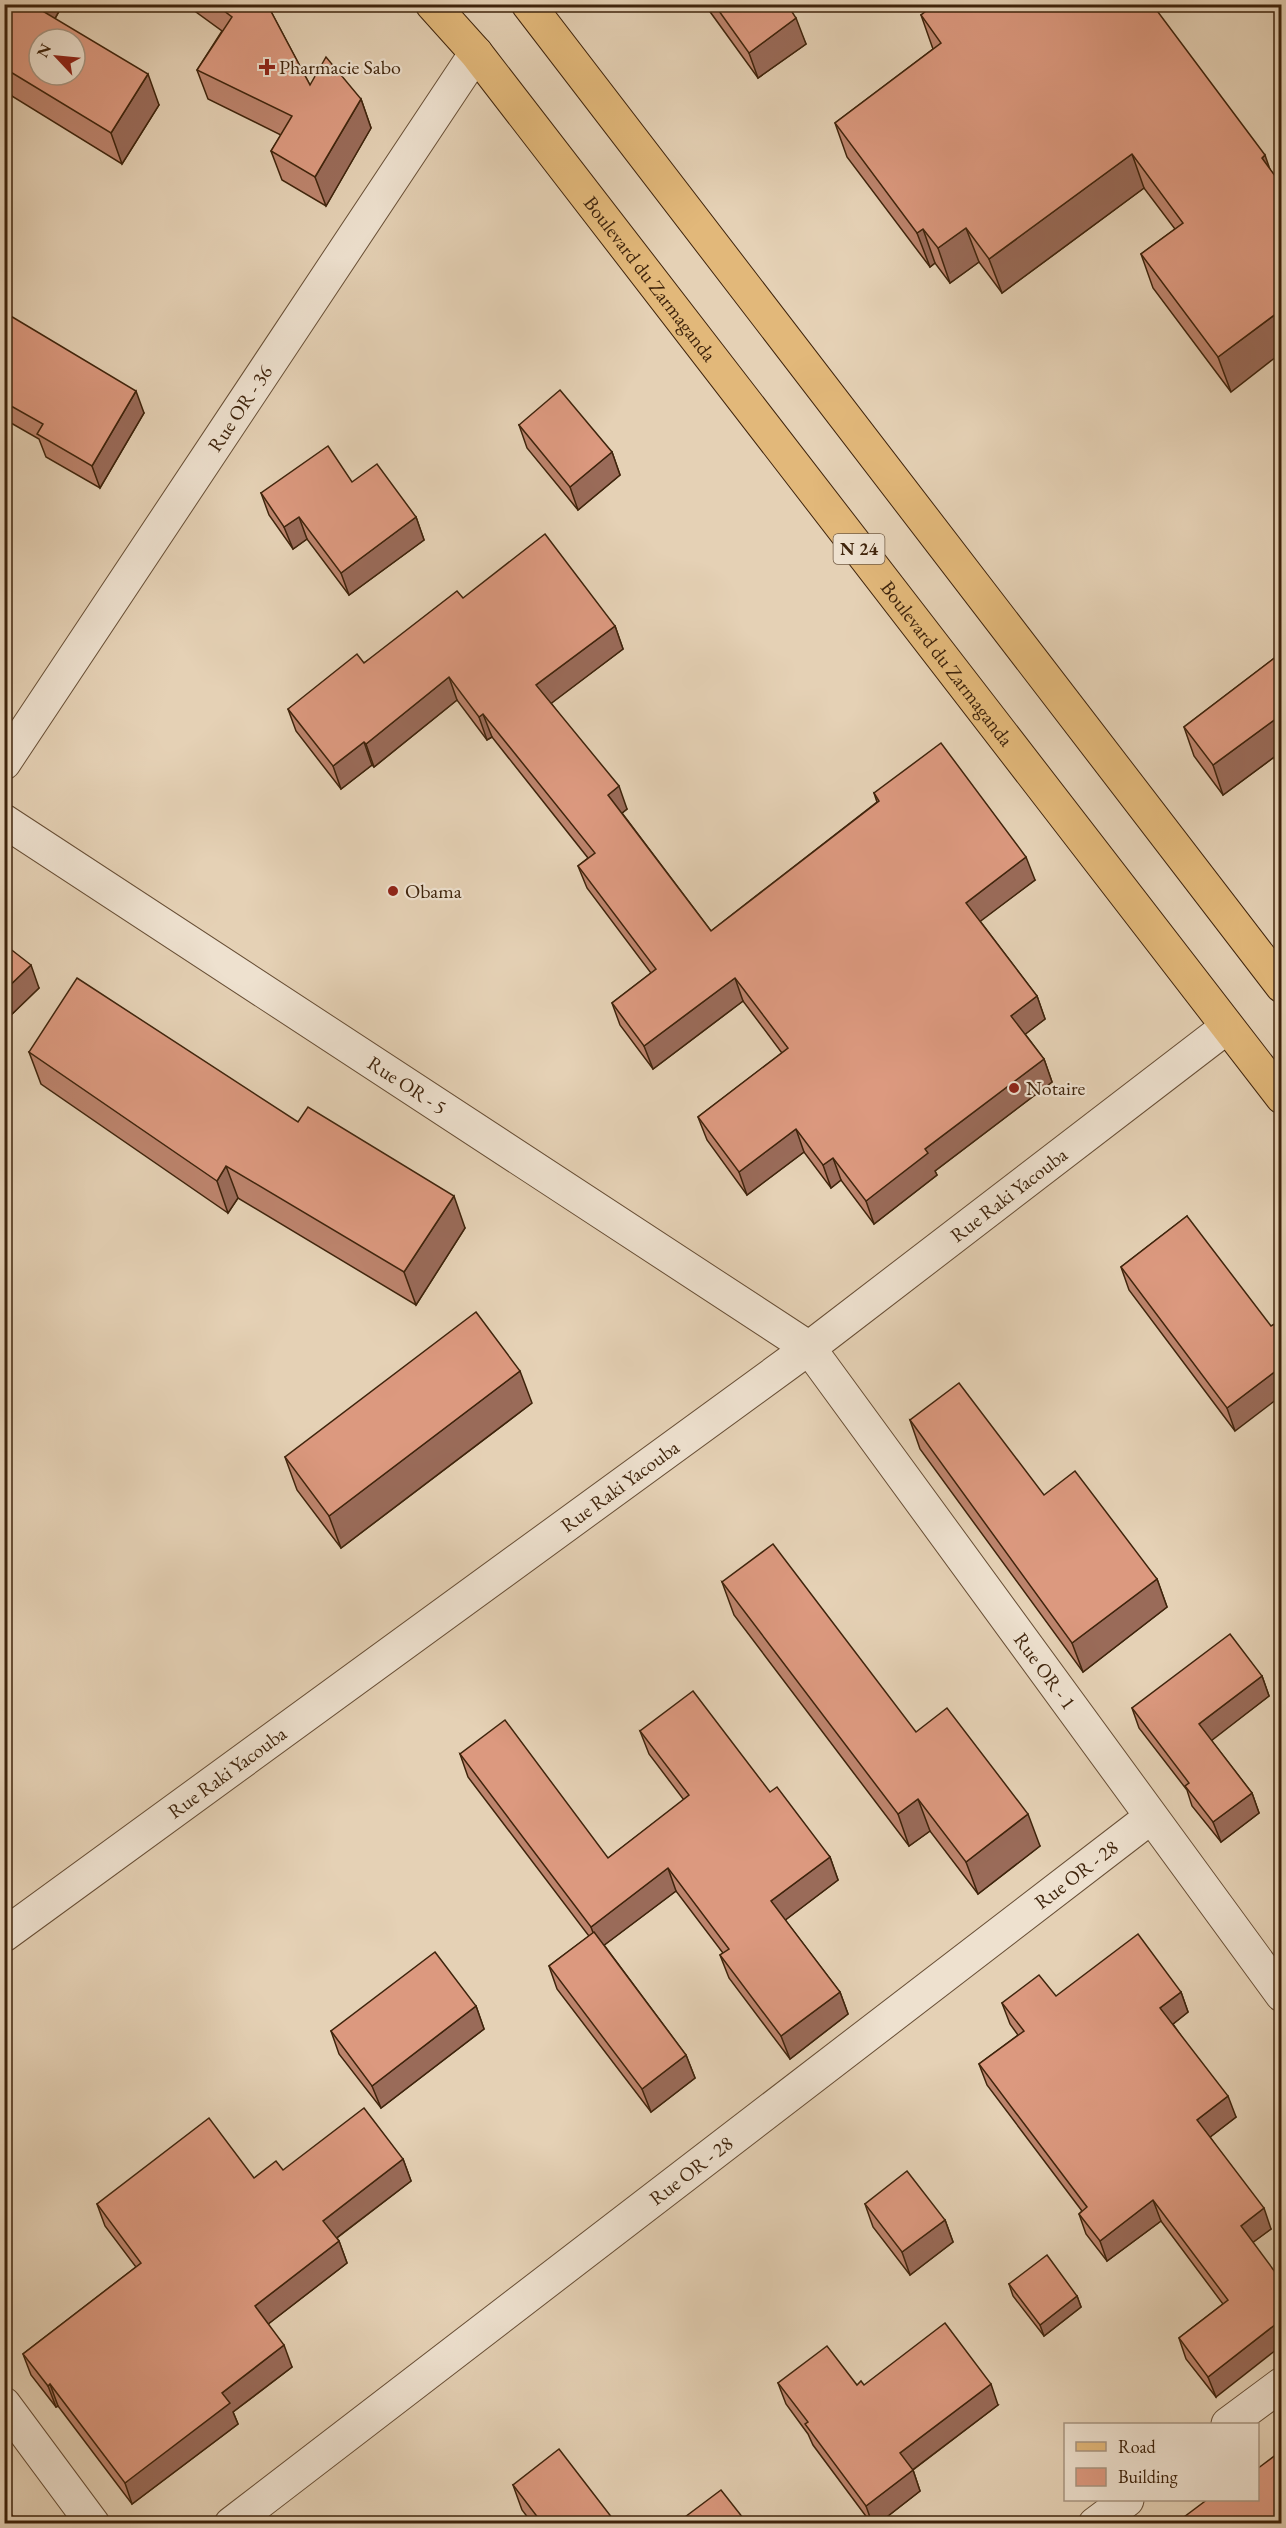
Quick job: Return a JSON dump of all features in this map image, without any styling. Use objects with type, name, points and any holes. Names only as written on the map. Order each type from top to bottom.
[{"type":"main road","name":"Boulevard du Zarmaganda","points":[[432,4],[476,53],[1227,1027],[1277,1081]]},
{"type":"main road","points":[[528,4],[1281,986]]},
{"type":"street","name":"Rue OR - 36","points":[[4,763],[476,53]]},
{"type":"street","name":"Rue OR - 5","points":[[4,821],[809,1348]]},
{"type":"street","name":"Rue Raki Yacouba","points":[[4,1935],[809,1348],[1227,1027]]},
{"type":"street","name":"Rue OR - 1","points":[[809,1348],[1281,1995]]},
{"type":"street","name":"Rue OR - 28","points":[[231,2523],[1151,1817]]},
{"type":"street","points":[[1229,2423],[1281,2384]]},
{"type":"street","points":[[4,2404],[93,2523]]},
{"type":"street","points":[[1095,2523],[1124,2501]]},
{"type":"building","points":[[4,4],[31,4],[69,27],[27,27],[27,82],[4,68]]},
{"type":"building","points":[[215,4],[267,4],[310,85],[326,57],[361,99],[315,177],[271,151],[292,116],[197,70],[232,17]]},
{"type":"building","points":[[714,4],[787,4],[796,18],[749,53]]},
{"type":"building","points":[[935,4],[1152,4],[1265,155],[1262,158],[1281,184],[1281,310],[1218,357],[1141,254],[1183,223],[1132,154],[989,259],[966,228],[938,248],[923,229],[917,233],[835,123],[941,43],[921,15]]},
{"type":"building","points":[[87,38],[148,74],[111,133],[35,87],[87,87]]},
{"type":"building","points":[[4,312],[136,391],[92,466],[37,434],[43,424],[4,402]]},
{"type":"building","points":[[560,390],[612,452],[570,487],[519,425]]},
{"type":"building","points":[[328,446],[352,482],[377,464],[416,517],[341,573],[299,517],[284,527],[261,493]]},
{"type":"building","points":[[545,534],[615,626],[536,685],[619,786],[608,795],[711,931],[879,801],[874,793],[941,743],[1026,857],[966,903],[1037,996],[1011,1016],[1044,1059],[925,1149],[928,1153],[866,1201],[833,1158],[823,1165],[796,1129],[739,1172],[698,1117],[788,1048],[735,978],[644,1046],[612,1003],[656,969],[578,866],[595,853],[483,714],[479,717],[449,677],[366,744],[364,742],[333,766],[288,709],[357,654],[364,663],[457,591],[463,598]]},
{"type":"building","points":[[1281,653],[1281,715],[1213,765],[1184,727]]},
{"type":"building","points":[[4,944],[31,965],[4,991]]},
{"type":"building","points":[[77,978],[298,1122],[308,1107],[454,1196],[404,1272],[226,1166],[217,1181],[29,1052]]},
{"type":"building","points":[[1187,1216],[1271,1326],[1276,1323],[1281,1331],[1281,1367],[1227,1408],[1121,1267]]},
{"type":"building","points":[[476,1312],[520,1371],[329,1516],[285,1457]]},
{"type":"building","points":[[959,1383],[1044,1495],[1075,1471],[1157,1579],[1072,1643],[910,1420]]},
{"type":"building","points":[[773,1544],[916,1732],[947,1708],[1028,1814],[966,1862],[918,1799],[898,1814],[722,1582]]},
{"type":"building","points":[[1230,1634],[1262,1676],[1199,1724],[1252,1793],[1213,1822],[1185,1786],[1189,1783],[1132,1708]]},
{"type":"building","points":[[693,1691],[770,1792],[777,1787],[830,1857],[771,1901],[840,1992],[781,2036],[720,1955],[729,1949],[668,1868],[591,1927],[460,1754],[505,1720],[608,1858],[689,1795],[640,1731]]},
{"type":"building","points":[[594,1932],[686,2055],[642,2089],[549,1966]]},
{"type":"building","points":[[1138,1934],[1181,1992],[1160,2008],[1228,2096],[1197,2120],[1264,2208],[1241,2226],[1281,2280],[1281,2320],[1208,2377],[1179,2338],[1228,2300],[1153,2200],[1100,2241],[1079,2214],[1087,2207],[979,2064],[1024,2031],[1002,2003],[1039,1975],[1056,1996]]},
{"type":"building","points":[[435,1952],[476,2006],[372,2086],[331,2031]]},
{"type":"building","points":[[364,2108],[403,2159],[323,2221],[339,2241],[255,2306],[284,2345],[222,2393],[230,2403],[125,2483],[50,2384],[48,2386],[23,2354],[141,2263],[97,2204],[209,2118],[254,2178],[276,2161],[283,2170]]},
{"type":"building","points":[[907,2171],[945,2220],[902,2252],[865,2204]]},
{"type":"building","points":[[1047,2255],[1077,2296],[1040,2325],[1009,2284]]},
{"type":"building","points":[[945,2323],[991,2384],[900,2453],[913,2470],[866,2506],[805,2424],[808,2422],[778,2383],[827,2346],[857,2385],[861,2381],[864,2385]]},
{"type":"building","points":[[559,2449],[616,2523],[542,2523],[513,2485]]},
{"type":"building","points":[[1281,2451],[1281,2523],[1176,2523],[1205,2501],[1259,2501],[1259,2468]]},
{"type":"building","points":[[721,2490],[747,2523],[677,2523]]},
{"type":"building","points":[[4,2505],[18,2523],[4,2523]]},
{"type":"place","name":"Pharmacie Sabo","points":[[267,67]]},
{"type":"place","name":"Obama","points":[[393,891]]},
{"type":"place","name":"Notaire","points":[[1014,1088]]}]
